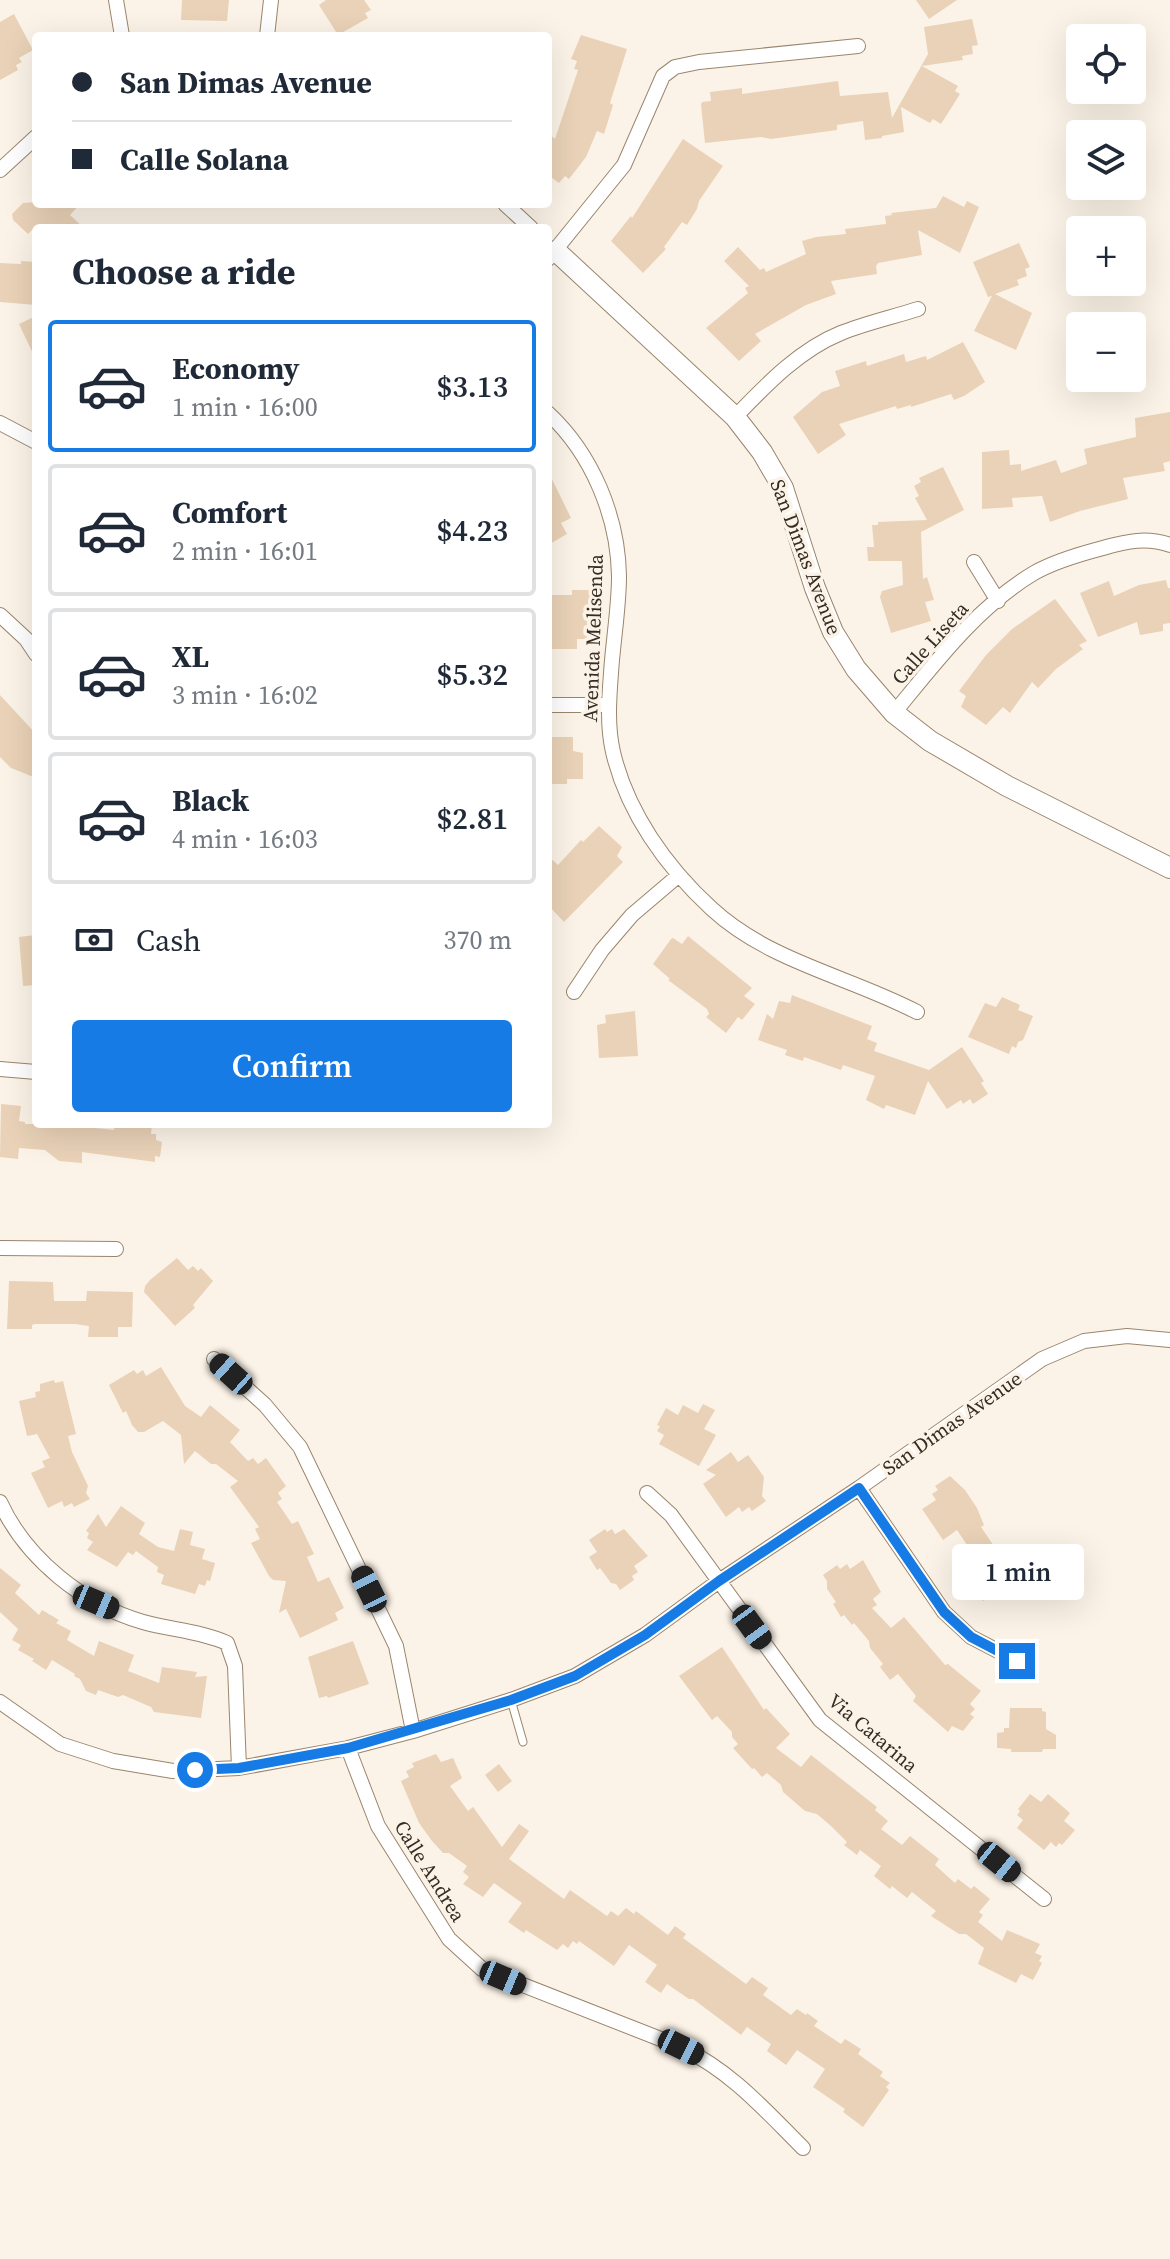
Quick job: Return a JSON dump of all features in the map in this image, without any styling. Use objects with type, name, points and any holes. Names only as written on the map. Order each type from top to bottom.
[{"type":"street","points":[[116,0],[121,32]]},
{"type":"street","points":[[267,32],[271,0]]},
{"type":"street","points":[[552,250],[624,165],[654,93],[663,76],[675,67],[858,46]]},
{"type":"street","points":[[0,170],[32,141]]},
{"type":"street","points":[[509,208],[527,224]]},
{"type":"street","name":"San Dimas Avenue","points":[[552,252],[735,417],[762,452],[783,488],[815,588],[833,632],[856,669],[894,713],[930,741],[1007,786],[1170,868]]},
{"type":"street","points":[[735,417],[803,355],[840,333],[918,309]]},
{"type":"street","name":"Avenida Melisenda","points":[[552,418],[578,448],[600,486],[614,531],[619,576],[608,705],[612,749],[622,782],[656,846],[712,909],[748,937],[771,950],[917,1012]]},
{"type":"street","points":[[0,423],[32,440]]},
{"type":"street","name":"Calle Liseta","points":[[894,713],[960,635],[1034,573],[1074,556],[1125,542],[1154,539],[1170,545]]},
{"type":"street","name":"Calle Liseta","points":[[974,562],[998,601]]},
{"type":"street","points":[[0,615],[32,648]]},
{"type":"street","points":[[552,705],[608,705]]},
{"type":"street","points":[[574,992],[602,950],[632,915],[679,875]]},
{"type":"street","points":[[0,1069],[32,1072]]},
{"type":"street","points":[[0,1248],[116,1249]]},
{"type":"street","name":"San Dimas Avenue","points":[[0,1702],[60,1744],[113,1761],[173,1771],[239,1768],[348,1748],[413,1731],[575,1676],[645,1635],[1042,1359],[1084,1341],[1127,1336],[1170,1340]]},
{"type":"street","points":[[214,1359],[265,1405],[300,1447],[396,1646],[413,1731]]},
{"type":"street","points":[[859,1488],[944,1612],[971,1637],[1017,1661]]},
{"type":"street","name":"Via Catarina","points":[[647,1493],[671,1515],[820,1720],[1044,1899]]},
{"type":"street","points":[[0,1502],[27,1546],[59,1577],[96,1602],[142,1622],[208,1635],[227,1643],[235,1666],[239,1768]]},
{"type":"street","name":"Calle Andrea","points":[[348,1748],[378,1826],[449,1939],[482,1969],[681,2047],[709,2061],[737,2081],[803,2148]]},
{"type":"lane","points":[[511,1700],[523,1742]]},
{"type":"building","points":[[182,0],[229,0],[227,21],[181,20]]},
{"type":"building","points":[[326,0],[364,0],[371,10],[365,13],[368,18],[343,32],[336,32],[319,5]]},
{"type":"building","points":[[916,0],[957,0],[929,19]]},
{"type":"building","points":[[14,14],[32,51],[19,58],[22,62],[16,65],[18,70],[0,80],[0,22]]},
{"type":"building","points":[[972,19],[978,45],[972,46],[973,54],[962,56],[963,60],[922,66],[958,86],[955,91],[960,94],[941,124],[933,119],[930,123],[901,107],[904,132],[882,138],[865,140],[863,121],[837,125],[837,130],[771,139],[761,137],[705,143],[701,105],[702,102],[711,101],[710,92],[742,88],[742,94],[838,81],[840,96],[888,92],[892,118],[928,54],[924,27]]},
{"type":"building","points":[[581,35],[627,49],[604,134],[597,131],[586,157],[569,179],[565,176],[559,183],[552,178],[552,136],[555,139],[578,70],[574,69],[577,61],[571,59]]},
{"type":"building","points":[[683,139],[723,166],[687,225],[682,222],[664,247],[666,249],[643,273],[611,241],[632,218]]},
{"type":"building","points":[[943,196],[964,207],[967,201],[979,207],[960,253],[918,230],[922,255],[878,263],[877,274],[831,281],[836,294],[806,305],[755,334],[761,341],[739,361],[706,328],[748,293],[745,288],[749,286],[724,261],[738,247],[760,270],[764,268],[766,272],[806,254],[802,241],[846,234],[845,229],[886,224],[885,216],[891,213],[936,208]]},
{"type":"building","points":[[32,202],[32,208],[76,208],[70,215],[80,224],[32,224],[28,234],[13,220],[12,214],[23,203]]},
{"type":"building","points":[[1019,243],[1030,267],[1025,269],[1027,276],[1017,280],[1019,285],[995,294],[1032,313],[1016,350],[974,331],[992,296],[988,297],[973,262]]},
{"type":"building","points":[[21,261],[32,262],[32,305],[0,302],[0,263],[21,264]]},
{"type":"building","points":[[32,318],[32,352],[19,324]]},
{"type":"building","points":[[963,342],[985,382],[964,396],[954,400],[951,394],[911,407],[897,409],[896,406],[839,424],[846,435],[818,454],[793,417],[822,392],[840,386],[835,371],[866,361],[867,366],[904,354],[906,362],[926,356],[927,360]]},
{"type":"building","points":[[1170,412],[1170,461],[1163,463],[1165,471],[1123,478],[1128,499],[1050,522],[1042,496],[1012,498],[1013,507],[982,509],[982,452],[1009,450],[1010,465],[1021,464],[1021,471],[1056,460],[1061,473],[1087,464],[1084,449],[1136,437],[1135,418]]},
{"type":"building","points":[[943,467],[964,510],[921,532],[923,579],[927,577],[934,600],[925,602],[931,621],[891,633],[880,597],[882,591],[903,585],[902,561],[868,561],[867,547],[874,547],[872,525],[878,525],[878,522],[927,520],[915,498],[919,496],[914,486],[921,482],[919,478]]},
{"type":"building","points":[[552,479],[571,518],[561,523],[567,534],[552,543]]},
{"type":"building","points":[[1166,580],[1170,588],[1170,623],[1163,624],[1163,631],[1140,635],[1137,622],[1098,637],[1080,593],[1109,581],[1114,596],[1139,585]]},
{"type":"building","points":[[572,590],[590,590],[587,639],[577,639],[577,649],[552,649],[552,595],[572,595]]},
{"type":"building","points":[[1055,599],[1087,641],[1079,645],[1083,649],[1056,669],[1038,688],[1032,682],[1010,713],[1003,707],[986,725],[961,707],[966,696],[959,691],[986,655],[1012,629]]},
{"type":"building","points":[[0,695],[32,730],[32,776],[11,768],[0,757]]},
{"type":"building","points":[[552,737],[573,737],[573,751],[583,753],[583,779],[567,779],[567,784],[552,784]]},
{"type":"building","points":[[599,826],[622,847],[617,856],[623,862],[564,922],[552,909],[552,860],[558,865],[581,840],[583,842]]},
{"type":"building","points":[[32,935],[32,985],[23,986],[19,937]]},
{"type":"building","points":[[688,936],[752,988],[744,996],[755,1004],[742,1020],[738,1017],[726,1033],[706,1017],[709,1014],[707,1009],[668,980],[653,964],[671,939],[682,944]]},
{"type":"building","points":[[792,995],[872,1026],[867,1039],[877,1043],[874,1051],[929,1070],[962,1047],[984,1081],[981,1083],[988,1094],[973,1104],[970,1099],[963,1104],[961,1100],[947,1109],[928,1081],[915,1115],[886,1105],[884,1109],[866,1100],[875,1076],[843,1065],[841,1070],[804,1057],[803,1061],[785,1055],[787,1050],[758,1040],[767,1014],[773,1019],[779,1001],[790,1003]]},
{"type":"building","points":[[1002,997],[1020,1005],[1018,1010],[1033,1016],[1023,1040],[1018,1042],[1016,1048],[1012,1046],[1009,1054],[968,1037],[985,1003],[996,1007]]},
{"type":"building","points":[[635,1011],[638,1056],[599,1058],[597,1025],[606,1023],[605,1015]]},
{"type":"building","points":[[1,1104],[21,1106],[19,1121],[32,1124],[32,1128],[152,1128],[151,1134],[156,1134],[156,1140],[162,1142],[160,1157],[155,1156],[155,1162],[82,1152],[82,1163],[59,1161],[45,1150],[19,1148],[18,1159],[0,1157]]},
{"type":"building","points":[[177,1258],[188,1270],[193,1266],[198,1271],[201,1268],[213,1281],[193,1305],[195,1308],[175,1326],[144,1292],[150,1280]]},
{"type":"building","points":[[9,1281],[53,1282],[54,1301],[86,1301],[87,1291],[133,1292],[132,1327],[118,1327],[118,1337],[88,1337],[89,1326],[75,1324],[35,1324],[32,1329],[7,1329]]},
{"type":"building","points":[[161,1367],[185,1406],[201,1417],[210,1405],[240,1430],[230,1442],[248,1461],[253,1458],[258,1464],[266,1458],[286,1486],[278,1493],[282,1499],[277,1502],[292,1524],[298,1521],[314,1554],[307,1557],[318,1582],[329,1577],[344,1608],[335,1613],[338,1620],[300,1638],[286,1609],[279,1613],[286,1581],[273,1580],[269,1576],[251,1543],[260,1539],[255,1529],[259,1527],[230,1487],[238,1481],[195,1451],[184,1464],[181,1435],[163,1421],[144,1432],[138,1432],[126,1411],[123,1413],[109,1385],[134,1370],[137,1374],[143,1370],[146,1376]]},
{"type":"building","points":[[54,1380],[55,1383],[63,1381],[76,1434],[68,1436],[88,1486],[86,1493],[90,1499],[74,1507],[72,1503],[64,1507],[62,1501],[48,1508],[31,1473],[45,1467],[42,1461],[50,1458],[37,1434],[27,1436],[19,1401],[36,1397],[35,1392],[40,1391],[40,1384]]},
{"type":"building","points":[[703,1404],[715,1410],[704,1429],[716,1435],[699,1466],[659,1444],[664,1435],[657,1431],[660,1426],[657,1425],[666,1408],[678,1415],[683,1405],[698,1413]]},
{"type":"building","points":[[731,1452],[738,1462],[748,1455],[757,1467],[764,1477],[762,1496],[766,1501],[752,1511],[749,1507],[742,1512],[739,1507],[726,1517],[703,1484],[716,1475],[706,1470]]},
{"type":"building","points":[[950,1476],[965,1490],[977,1508],[984,1525],[981,1527],[996,1549],[1003,1545],[1011,1556],[1007,1560],[1022,1587],[1010,1595],[997,1591],[983,1601],[962,1570],[977,1560],[957,1530],[943,1540],[922,1509],[936,1500],[932,1494],[938,1490],[935,1486]]},
{"type":"building","points":[[121,1506],[145,1523],[139,1534],[158,1547],[174,1551],[180,1529],[193,1532],[190,1545],[205,1549],[202,1559],[215,1563],[210,1581],[207,1580],[205,1586],[199,1584],[195,1594],[161,1584],[164,1575],[157,1572],[158,1567],[136,1551],[133,1555],[128,1552],[117,1567],[87,1550],[93,1542],[87,1538],[89,1533],[86,1531],[98,1514],[106,1527]]},
{"type":"building","points":[[605,1529],[607,1532],[612,1529],[615,1534],[624,1529],[648,1556],[634,1566],[638,1572],[632,1576],[634,1580],[620,1590],[600,1568],[597,1570],[589,1557],[597,1552],[589,1540]]},
{"type":"building","points":[[863,1560],[881,1592],[873,1599],[877,1605],[872,1608],[891,1628],[904,1617],[945,1665],[948,1664],[981,1691],[970,1704],[975,1709],[970,1714],[974,1717],[963,1731],[952,1726],[948,1732],[913,1701],[916,1696],[898,1674],[890,1680],[880,1667],[883,1664],[870,1648],[869,1641],[854,1623],[852,1625],[844,1615],[841,1617],[833,1604],[836,1602],[827,1589],[823,1575],[837,1565],[840,1569],[847,1564],[850,1569]]},
{"type":"building","points":[[0,1568],[21,1585],[15,1593],[39,1615],[42,1610],[59,1620],[56,1623],[71,1631],[67,1640],[94,1656],[99,1641],[134,1655],[128,1671],[159,1683],[162,1667],[197,1672],[195,1677],[207,1676],[201,1718],[154,1712],[151,1707],[123,1695],[118,1697],[98,1690],[96,1695],[86,1691],[75,1674],[52,1660],[46,1670],[32,1661],[34,1659],[18,1650],[21,1645],[12,1640],[18,1629],[0,1612]]},
{"type":"building","points":[[353,1641],[369,1684],[328,1698],[319,1698],[308,1657]]},
{"type":"building","points":[[722,1647],[764,1710],[766,1708],[790,1734],[776,1748],[801,1767],[811,1755],[877,1807],[875,1810],[888,1821],[881,1829],[902,1845],[910,1836],[939,1859],[935,1865],[955,1883],[958,1879],[971,1889],[974,1886],[990,1899],[979,1912],[983,1915],[978,1922],[1002,1941],[1007,1930],[1040,1944],[1035,1953],[1042,1956],[1039,1961],[1042,1963],[1033,1980],[1021,1974],[1016,1983],[978,1964],[984,1948],[966,1934],[959,1934],[931,1916],[936,1911],[912,1892],[907,1898],[892,1886],[890,1889],[874,1876],[881,1866],[860,1850],[857,1855],[844,1845],[847,1842],[832,1827],[817,1814],[805,1811],[767,1773],[762,1777],[752,1769],[733,1748],[738,1744],[732,1732],[717,1716],[712,1720],[679,1676]]},
{"type":"building","points":[[1010,1708],[1042,1708],[1046,1712],[1046,1729],[1056,1735],[1056,1749],[1011,1752],[1011,1749],[997,1748],[997,1733],[1009,1728]]},
{"type":"building","points":[[436,1754],[441,1762],[453,1758],[462,1778],[450,1786],[468,1811],[473,1807],[502,1847],[519,1824],[529,1831],[509,1859],[564,1899],[570,1890],[607,1916],[611,1911],[618,1916],[626,1908],[634,1914],[636,1911],[668,1935],[675,1926],[686,1934],[683,1938],[746,1984],[752,1977],[768,1988],[763,1995],[791,2015],[797,2009],[807,2013],[818,2021],[814,2026],[841,2044],[845,2039],[861,2049],[858,2054],[883,2072],[880,2076],[890,2083],[886,2087],[889,2090],[863,2127],[843,2112],[845,2109],[813,2087],[825,2069],[797,2050],[786,2065],[767,2051],[771,2044],[747,2027],[741,2035],[693,1999],[667,1984],[661,1993],[645,1982],[657,1965],[629,1945],[614,1966],[579,1941],[577,1944],[573,1941],[568,1948],[563,1944],[557,1950],[508,1922],[522,1903],[494,1883],[483,1897],[463,1884],[469,1877],[463,1872],[467,1866],[449,1853],[443,1853],[432,1841],[419,1823],[401,1781],[409,1777],[406,1771],[414,1767],[412,1763]]},
{"type":"building","points":[[499,1764],[512,1781],[498,1792],[485,1775]]},
{"type":"building","points":[[1030,1794],[1041,1802],[1048,1794],[1070,1813],[1064,1821],[1075,1830],[1062,1845],[1059,1843],[1056,1847],[1051,1842],[1044,1850],[1017,1828],[1023,1820],[1017,1815],[1018,1809]]},
{"type":"route","points":[[195,1770],[239,1768],[348,1748],[511,1700],[575,1676],[645,1635],[719,1581],[859,1488],[944,1612],[971,1637],[1017,1661]]}]
